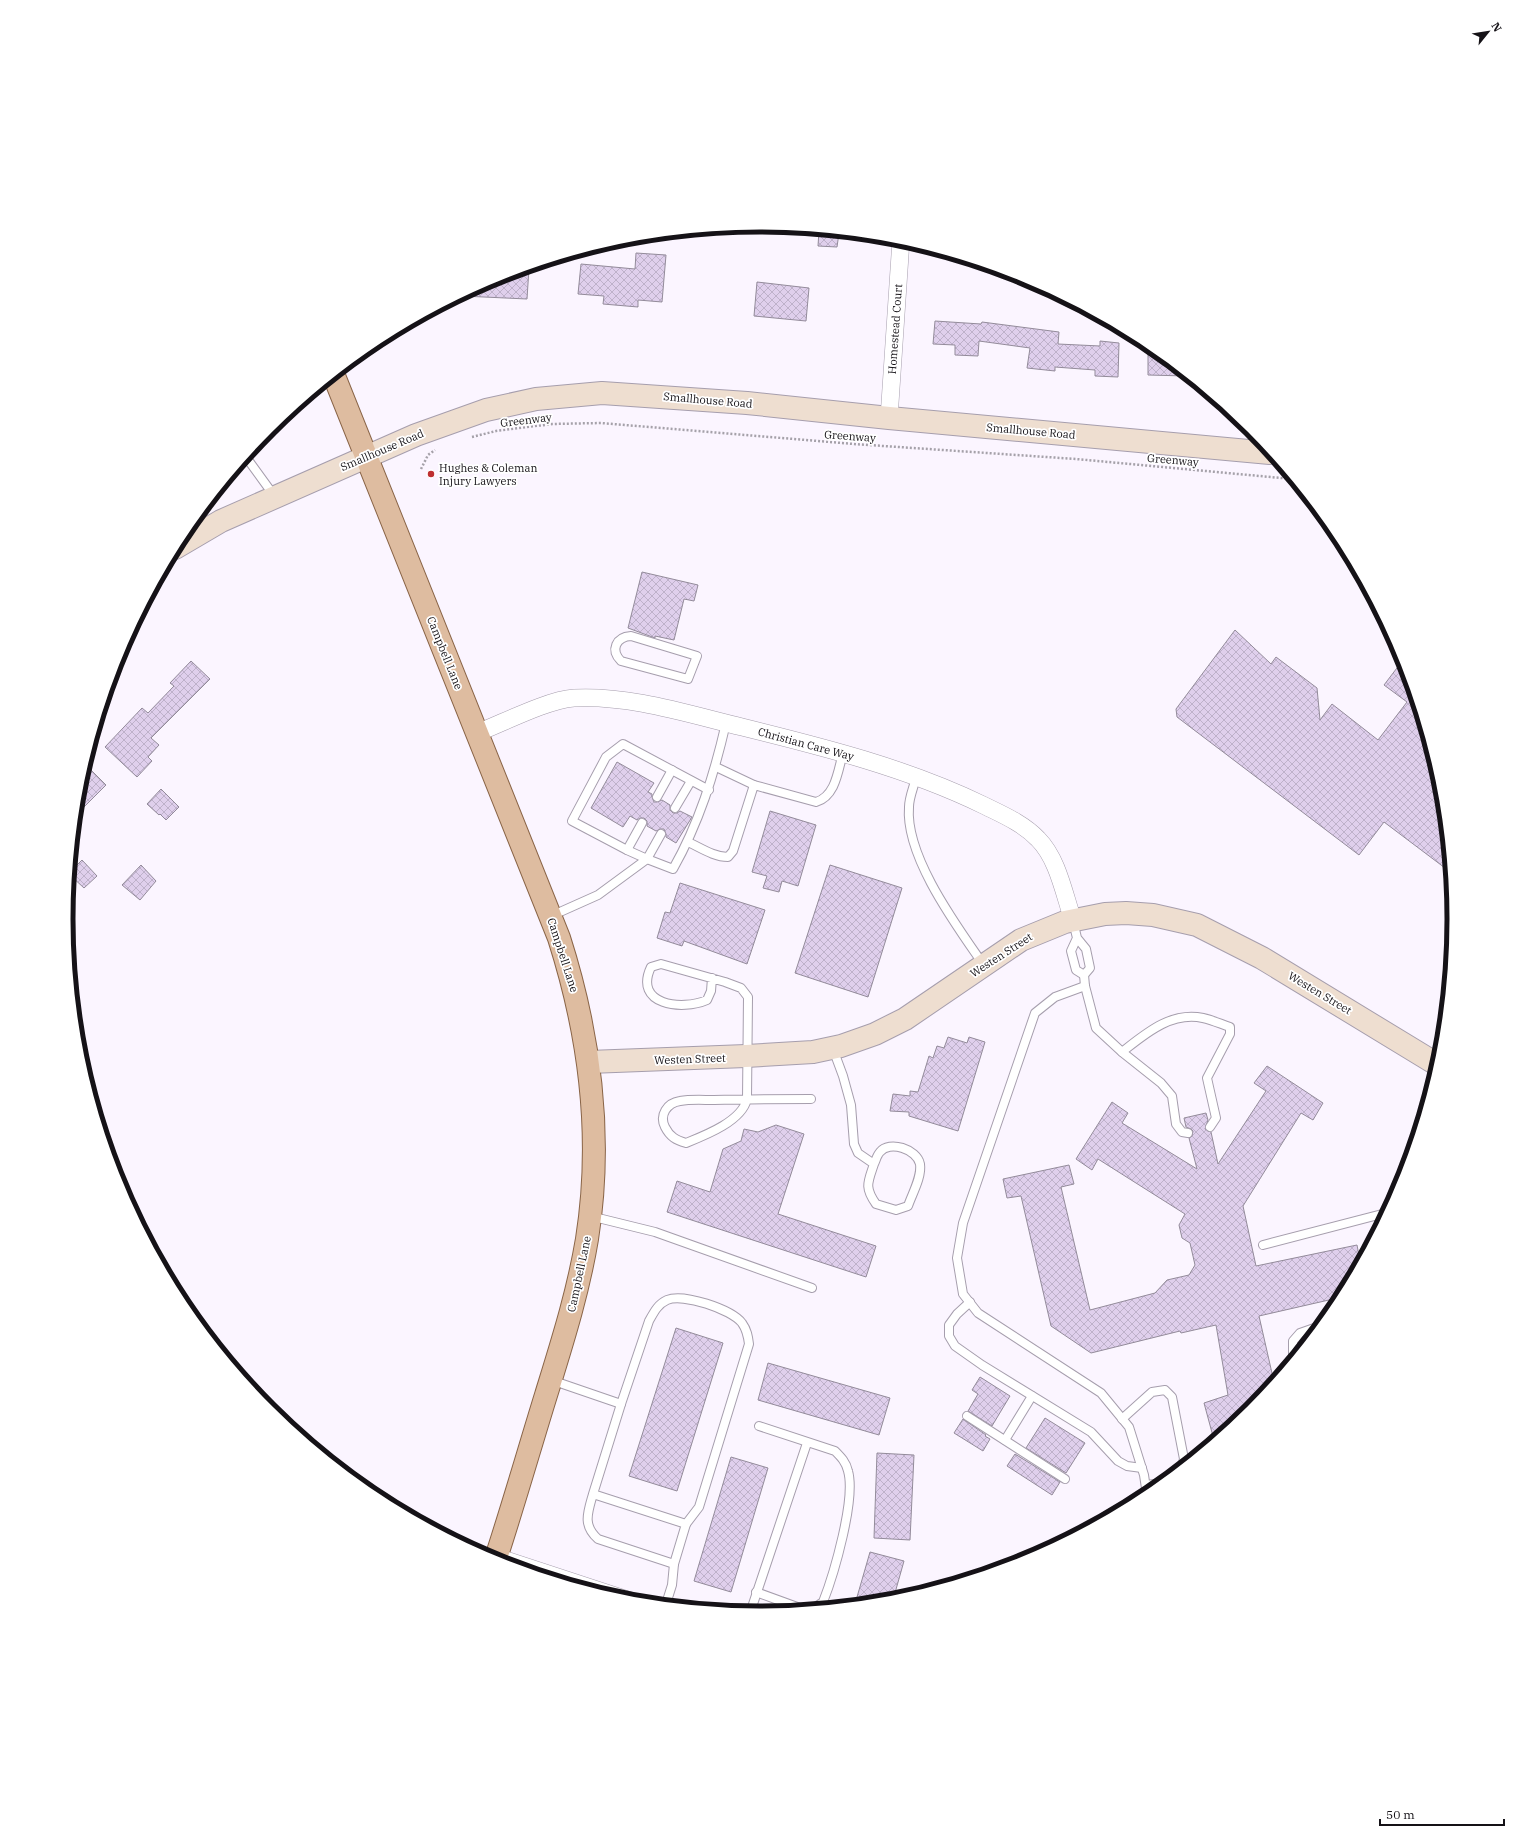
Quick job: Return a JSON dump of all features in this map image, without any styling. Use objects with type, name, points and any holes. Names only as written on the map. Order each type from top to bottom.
[{"type":"main road","name":"Campbell Lane","points":[[335,379],[550,916],[571,976],[581,1016],[589,1062],[593,1098],[594,1143],[590,1216],[576,1298],[497,1554]]},
{"type":"street","name":"Homestead Court","points":[[889,418],[900,247]]},
{"type":"street","name":"Smallhouse Road","points":[[187,542],[221,521],[416,435],[486,410],[536,399],[602,393],[747,403],[889,418],[1263,452]]},
{"type":"street","name":"Christian Care Way","points":[[477,733],[548,704],[571,698],[598,697],[628,701],[726,723],[843,753],[953,790],[1007,817],[1038,838],[1050,858],[1075,929]]},
{"type":"street","name":"Westen Street","points":[[589,1062],[746,1056],[813,1052],[833,1048],[861,1040],[893,1025],[1021,940],[1038,932],[1075,929],[1105,914],[1134,913],[1173,918],[1197,924],[1262,958],[1432,1062]]},
{"type":"lane","points":[[249,461],[276,497]]},
{"type":"lane","points":[[624,636],[631,636],[697,656],[688,679],[621,661],[616,656],[615,649],[618,641],[624,636]]},
{"type":"lane","points":[[709,790],[624,744],[606,757],[572,821],[627,850],[673,870],[688,842],[709,790],[726,723]]},
{"type":"lane","points":[[716,767],[754,784],[816,802],[821,800],[833,786],[843,753]]},
{"type":"lane","points":[[656,797],[672,770]]},
{"type":"lane","points":[[916,777],[908,807],[910,827],[917,853],[931,883],[984,965]]},
{"type":"lane","points":[[675,808],[691,781]]},
{"type":"lane","points":[[688,842],[712,854],[728,857],[733,851],[754,784]]},
{"type":"lane","points":[[627,850],[642,823]]},
{"type":"lane","points":[[550,916],[598,895],[647,859],[660,834]]},
{"type":"lane","points":[[1075,929],[1071,951],[1076,970],[1084,975]]},
{"type":"lane","points":[[1075,929],[1086,949],[1090,968],[1084,975],[1085,986],[1096,1028],[1122,1052],[1161,1083],[1172,1096],[1176,1124],[1182,1132],[1188,1133]]},
{"type":"lane","points":[[712,978],[711,991],[706,1000],[698,1004],[680,1005],[665,1004],[654,997],[648,987],[646,976],[651,967],[661,964],[712,978],[741,988],[748,997],[746,1098],[745,1106],[739,1114],[711,1132],[686,1143],[674,1139],[664,1125],[663,1118],[664,1112],[669,1106],[680,1101],[746,1098],[812,1099]]},
{"type":"lane","points":[[1085,986],[1055,997],[1035,1013],[963,1223],[957,1258],[963,1294],[978,1313],[1101,1393],[1129,1427],[1146,1485],[1151,1484]]},
{"type":"lane","points":[[1122,1052],[1152,1028],[1179,1018],[1201,1018],[1230,1026],[1230,1034],[1207,1078],[1216,1118],[1210,1127]]},
{"type":"lane","points":[[833,1048],[851,1105],[854,1144],[858,1153],[874,1164]]},
{"type":"lane","points":[[899,1147],[914,1153],[920,1165],[919,1175],[908,1206],[896,1210],[876,1204],[868,1191],[867,1183],[874,1164],[880,1151],[887,1148],[899,1147]]},
{"type":"lane","points":[[1263,1245],[1380,1215]]},
{"type":"lane","points":[[590,1216],[655,1232],[812,1288]]},
{"type":"lane","points":[[667,1600],[672,1585],[674,1564],[686,1524],[699,1507],[749,1344],[748,1332],[742,1322],[730,1314],[713,1306],[678,1297],[667,1300],[656,1308],[649,1321],[593,1494],[587,1527],[598,1540],[674,1564]]},
{"type":"lane","points":[[970,1302],[949,1324],[949,1336],[956,1346],[1032,1396],[1091,1432],[1118,1461],[1127,1466],[1142,1468]]},
{"type":"lane","points":[[1293,1353],[1293,1341],[1300,1333],[1311,1329]]},
{"type":"lane","points":[[551,1380],[621,1404]]},
{"type":"lane","points":[[1122,1419],[1152,1392],[1165,1390],[1172,1397],[1184,1460]]},
{"type":"lane","points":[[1005,1440],[1032,1396]]},
{"type":"lane","points":[[967,1416],[1066,1479]]},
{"type":"lane","points":[[759,1426],[835,1451],[844,1460],[849,1473],[849,1502],[841,1539],[823,1602],[820,1604]]},
{"type":"lane","points":[[752,1606],[807,1443]]},
{"type":"lane","points":[[593,1494],[686,1524]]},
{"type":"lane","points":[[756,1592],[793,1605]]},
{"type":"path","name":"Greenway","points":[[466,438],[496,431],[552,424],[601,423],[907,448],[1076,459],[1286,478]]},
{"type":"path","points":[[421,468],[428,455],[439,447]]},
{"type":"building","points":[[819,235],[838,237],[837,247],[818,246]]},
{"type":"building","points":[[636,253],[666,255],[662,302],[638,300],[638,307],[603,304],[604,296],[578,294],[581,264],[635,269]]},
{"type":"building","points":[[529,273],[527,299],[471,296]]},
{"type":"building","points":[[757,282],[809,288],[806,321],[754,316]]},
{"type":"building","points":[[935,321],[981,324],[982,322],[1059,332],[1058,344],[1100,346],[1100,341],[1119,343],[1118,377],[1095,376],[1095,370],[1055,367],[1055,371],[1027,368],[1030,348],[979,341],[978,356],[955,355],[955,345],[933,344]]},
{"type":"building","points":[[1148,352],[1180,376],[1148,375]]},
{"type":"building","points":[[642,572],[698,585],[694,601],[684,599],[674,640],[655,636],[655,638],[628,628]]},
{"type":"building","points":[[1235,630],[1271,664],[1276,657],[1317,688],[1320,720],[1332,704],[1378,740],[1407,702],[1384,685],[1398,666],[1411,699],[1424,742],[1434,785],[1445,868],[1384,822],[1359,855],[1177,717],[1176,709]]},
{"type":"building","points":[[191,661],[210,679],[151,738],[159,745],[148,757],[152,761],[137,777],[105,747],[142,708],[148,713],[174,686],[170,683]]},
{"type":"building","points":[[617,762],[654,783],[648,792],[652,794],[654,802],[662,800],[670,805],[670,810],[673,813],[680,811],[692,817],[676,843],[666,837],[664,829],[656,831],[647,826],[647,821],[644,818],[637,820],[630,816],[623,827],[591,808]]},
{"type":"building","points":[[91,770],[106,785],[82,809],[86,785],[89,772]]},
{"type":"building","points":[[161,789],[179,807],[166,820],[147,804]]},
{"type":"building","points":[[770,811],[816,825],[798,886],[782,881],[779,892],[763,888],[767,876],[752,872]]},
{"type":"building","points":[[82,860],[97,876],[84,888],[74,879],[75,867]]},
{"type":"building","points":[[141,865],[156,881],[140,900],[122,885]]},
{"type":"building","points":[[830,865],[902,888],[868,997],[795,973]]},
{"type":"building","points":[[680,883],[765,910],[747,964],[684,941],[682,946],[657,938],[665,912],[670,913]]},
{"type":"building","points":[[948,1037],[967,1043],[969,1037],[985,1042],[958,1131],[909,1116],[909,1112],[890,1111],[893,1094],[910,1096],[910,1091],[918,1092],[929,1056],[933,1058],[937,1046],[944,1048]]},
{"type":"building","points":[[1267,1066],[1323,1103],[1313,1120],[1301,1113],[1243,1206],[1256,1266],[1357,1245],[1359,1255],[1332,1299],[1259,1316],[1273,1377],[1246,1405],[1213,1436],[1204,1403],[1228,1395],[1216,1325],[1181,1333],[1180,1331],[1091,1353],[1051,1326],[1021,1196],[1007,1198],[1003,1179],[1069,1165],[1074,1184],[1061,1187],[1090,1310],[1155,1293],[1167,1280],[1189,1275],[1195,1265],[1190,1243],[1182,1238],[1179,1225],[1185,1214],[1098,1159],[1092,1170],[1076,1159],[1112,1102],[1128,1113],[1122,1123],[1197,1169],[1189,1138],[1192,1136],[1193,1131],[1186,1127],[1184,1118],[1206,1113],[1208,1120],[1205,1129],[1211,1132],[1218,1164],[1266,1091],[1254,1083]]},
{"type":"building","points":[[776,1125],[804,1134],[778,1214],[876,1246],[866,1277],[667,1212],[677,1181],[710,1192],[723,1149],[741,1141],[744,1129],[758,1132]]},
{"type":"building","points":[[676,1328],[723,1343],[677,1491],[629,1476]]},
{"type":"building","points":[[768,1363],[890,1398],[879,1435],[758,1400]]},
{"type":"building","points":[[980,1377],[1010,1396],[992,1426],[968,1411],[978,1394],[972,1390]]},
{"type":"building","points":[[1045,1418],[1085,1443],[1066,1473],[1026,1448]]},
{"type":"building","points":[[963,1419],[990,1439],[983,1451],[954,1433]]},
{"type":"building","points":[[877,1453],[914,1455],[910,1540],[874,1538]]},
{"type":"building","points":[[1015,1454],[1060,1482],[1052,1495],[1007,1466]]},
{"type":"building","points":[[731,1457],[768,1468],[731,1592],[694,1581]]},
{"type":"building","points":[[870,1552],[904,1561],[895,1593],[856,1600]]},
{"type":"place","name":"Hughes & Coleman Injury Lawyers","points":[[431,474]]}]
